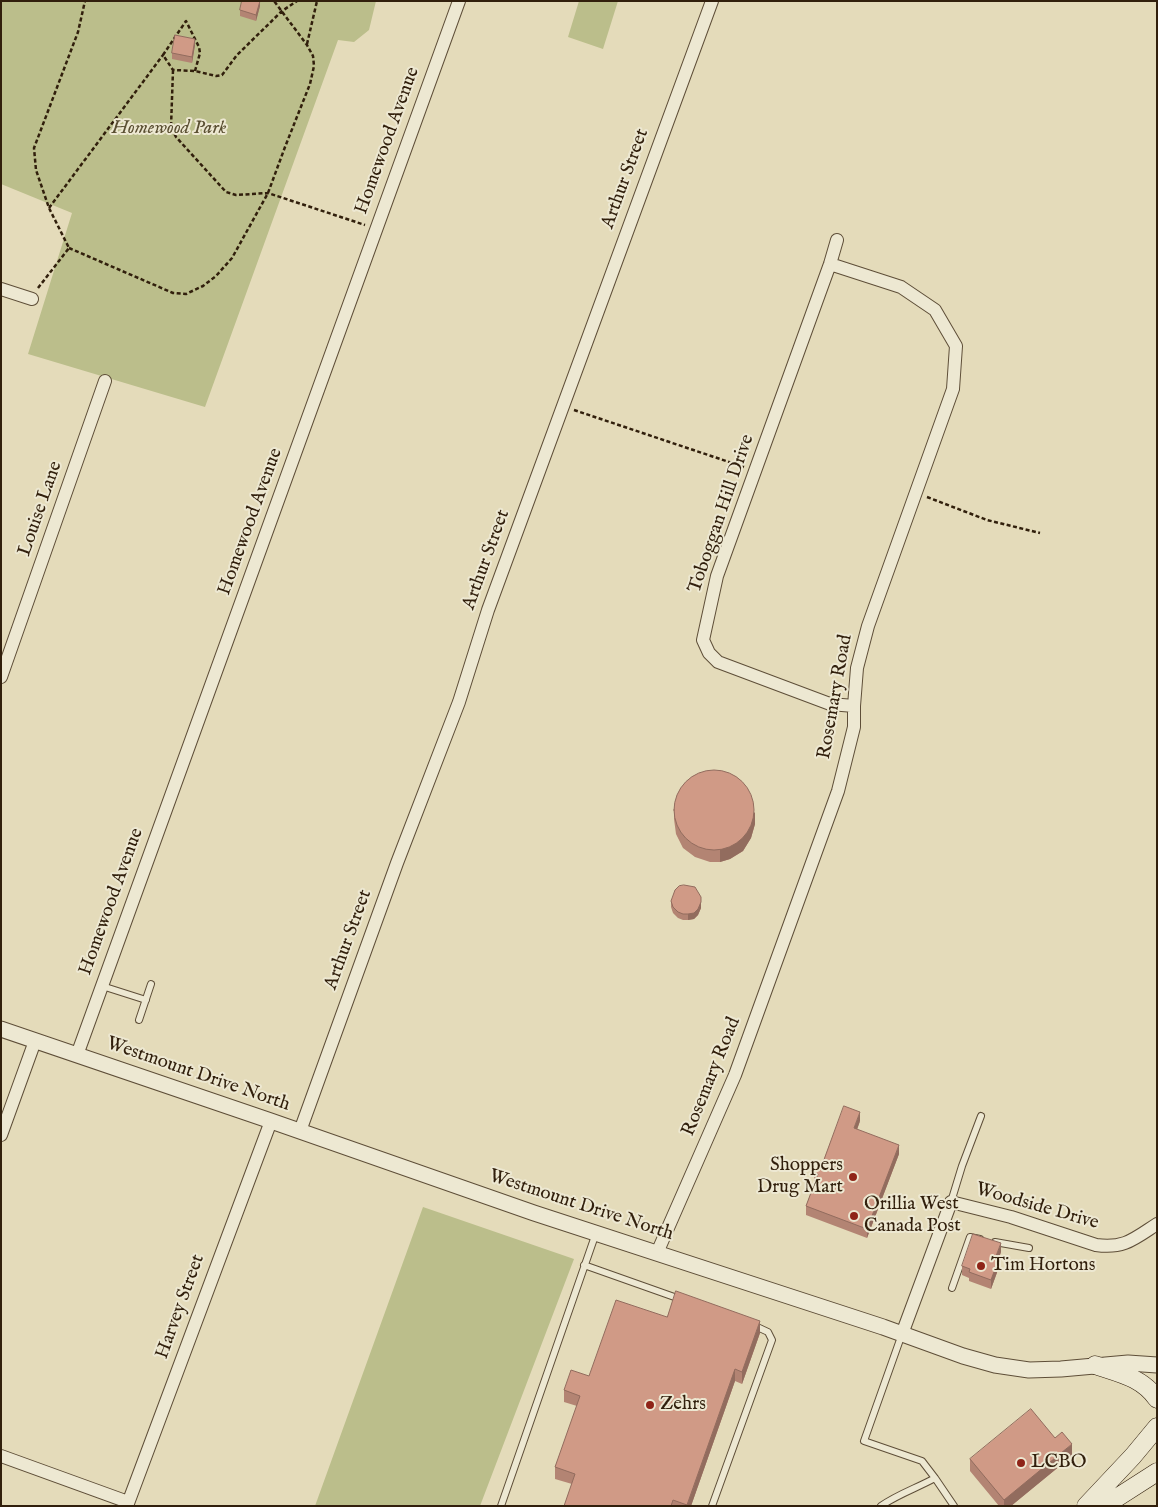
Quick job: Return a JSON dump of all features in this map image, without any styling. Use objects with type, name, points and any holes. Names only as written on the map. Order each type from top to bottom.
[{"type":"main road","points":[[1095,1365],[1130,1376],[1150,1390],[1157,1399]]},
{"type":"main road","points":[[1086,1506],[1157,1427]]},
{"type":"main road","points":[[1104,1506],[1157,1472]]},
{"type":"street","name":"Homewood Avenue","points":[[77,1055],[265,540],[458,1]]},
{"type":"street","name":"Arthur Street","points":[[300,1131],[397,863],[459,702],[488,610],[712,1]]},
{"type":"street","name":"Toboggan Hill Drive","points":[[837,240],[717,576],[704,640],[709,653],[718,662],[830,704],[854,706]]},
{"type":"street","name":"Rosemary Road","points":[[657,1253],[735,1076],[834,800],[854,728],[857,668],[868,626],[953,389],[956,346],[935,310],[901,287],[830,264]]},
{"type":"street","points":[[1,289],[32,299]]},
{"type":"street","name":"Louise Lane","points":[[1,677],[105,382]]},
{"type":"street","name":"Westmount Drive North","points":[[1,1029],[534,1213],[902,1334],[963,1356],[995,1365],[1029,1370],[1128,1363],[1157,1365]]},
{"type":"street","points":[[1,1135],[36,1041]]},
{"type":"street","name":"Harvey Street","points":[[128,1504],[271,1121]]},
{"type":"street","name":"Woodside Drive","points":[[902,1334],[950,1202],[1011,1217],[1096,1245],[1105,1246],[1125,1244],[1157,1224]]},
{"type":"street","points":[[1,1456],[128,1504]]},
{"type":"lane","points":[[139,1020],[151,984]]},
{"type":"lane","points":[[102,986],[146,1000]]},
{"type":"lane","points":[[950,1202],[981,1116]]},
{"type":"lane","points":[[501,1506],[596,1233]]},
{"type":"lane","points":[[952,1288],[970,1237],[1029,1248]]},
{"type":"lane","points":[[584,1265],[687,1301]]},
{"type":"lane","points":[[712,1506],[772,1340],[768,1332],[743,1321]]},
{"type":"lane","points":[[902,1334],[864,1441],[922,1461],[936,1478],[954,1506]]},
{"type":"lane","points":[[881,1506],[896,1496],[920,1487],[936,1478]]},
{"type":"path","points":[[85,1],[78,32],[34,148],[36,170],[49,208],[69,248],[173,293],[186,294],[204,286],[232,258],[268,193],[284,147],[310,84],[314,60],[307,45],[274,1]]},
{"type":"path","points":[[173,70],[195,71],[216,76],[222,75],[238,55],[282,11],[297,1]]},
{"type":"path","points":[[307,45],[317,1]]},
{"type":"path","points":[[49,208],[163,55],[186,21],[199,47],[200,53],[195,71]]},
{"type":"path","points":[[163,55],[173,70],[171,127],[176,137],[226,192],[236,195],[268,193],[375,229]]},
{"type":"path","points":[[32,299],[38,288],[69,248]]},
{"type":"path","points":[[562,406],[755,471]]},
{"type":"path","points":[[916,493],[987,520],[1040,533]]},
{"type":"green space","name":"Homewood Park","points":[[1,1],[376,1],[369,30],[354,42],[338,40],[205,407],[28,354],[72,213],[1,184]]},
{"type":"green space","points":[[579,1],[618,1],[603,49],[568,37]]},
{"type":"green space","points":[[423,1207],[574,1259],[480,1506],[315,1506]]},
{"type":"building","points":[[242,1],[260,1],[256,15],[240,10]]},
{"type":"building","points":[[175,35],[195,39],[192,57],[172,53]]},
{"type":"building","points":[[706,770],[722,770],[743,781],[754,802],[754,818],[743,839],[722,850],[706,850],[692,844],[680,832],[674,818],[674,802],[680,788],[692,776]]},
{"type":"building","points":[[679,886],[695,887],[701,897],[698,909],[694,913],[683,914],[673,907],[671,901],[675,890]]},
{"type":"building","name":"Shoppers Drug Mart","points":[[844,1106],[860,1112],[854,1128],[899,1145],[867,1229],[806,1206],[818,1174],[814,1173],[818,1163],[822,1164]]},
{"type":"building","name":"Tim Hortons","points":[[973,1234],[1001,1243],[996,1256],[999,1258],[991,1280],[969,1272],[970,1269],[962,1266]]},
{"type":"building","name":"Zehrs","points":[[676,1291],[760,1321],[742,1372],[735,1369],[687,1505],[673,1500],[671,1506],[564,1506],[575,1474],[555,1467],[580,1396],[564,1390],[571,1370],[589,1376],[616,1300],[667,1317]]},
{"type":"building","name":"LCBO","points":[[1031,1409],[1055,1438],[1062,1432],[1072,1444],[1004,1500],[970,1459]]},
{"type":"place","name":"Shoppers Drug Mart","points":[[853,1177]]},
{"type":"place","name":"Orillia West Canada Post","points":[[854,1216]]},
{"type":"place","name":"Tim Hortons","points":[[981,1266]]},
{"type":"place","name":"Zehrs","points":[[650,1405]]},
{"type":"place","name":"LCBO","points":[[1021,1463]]}]
